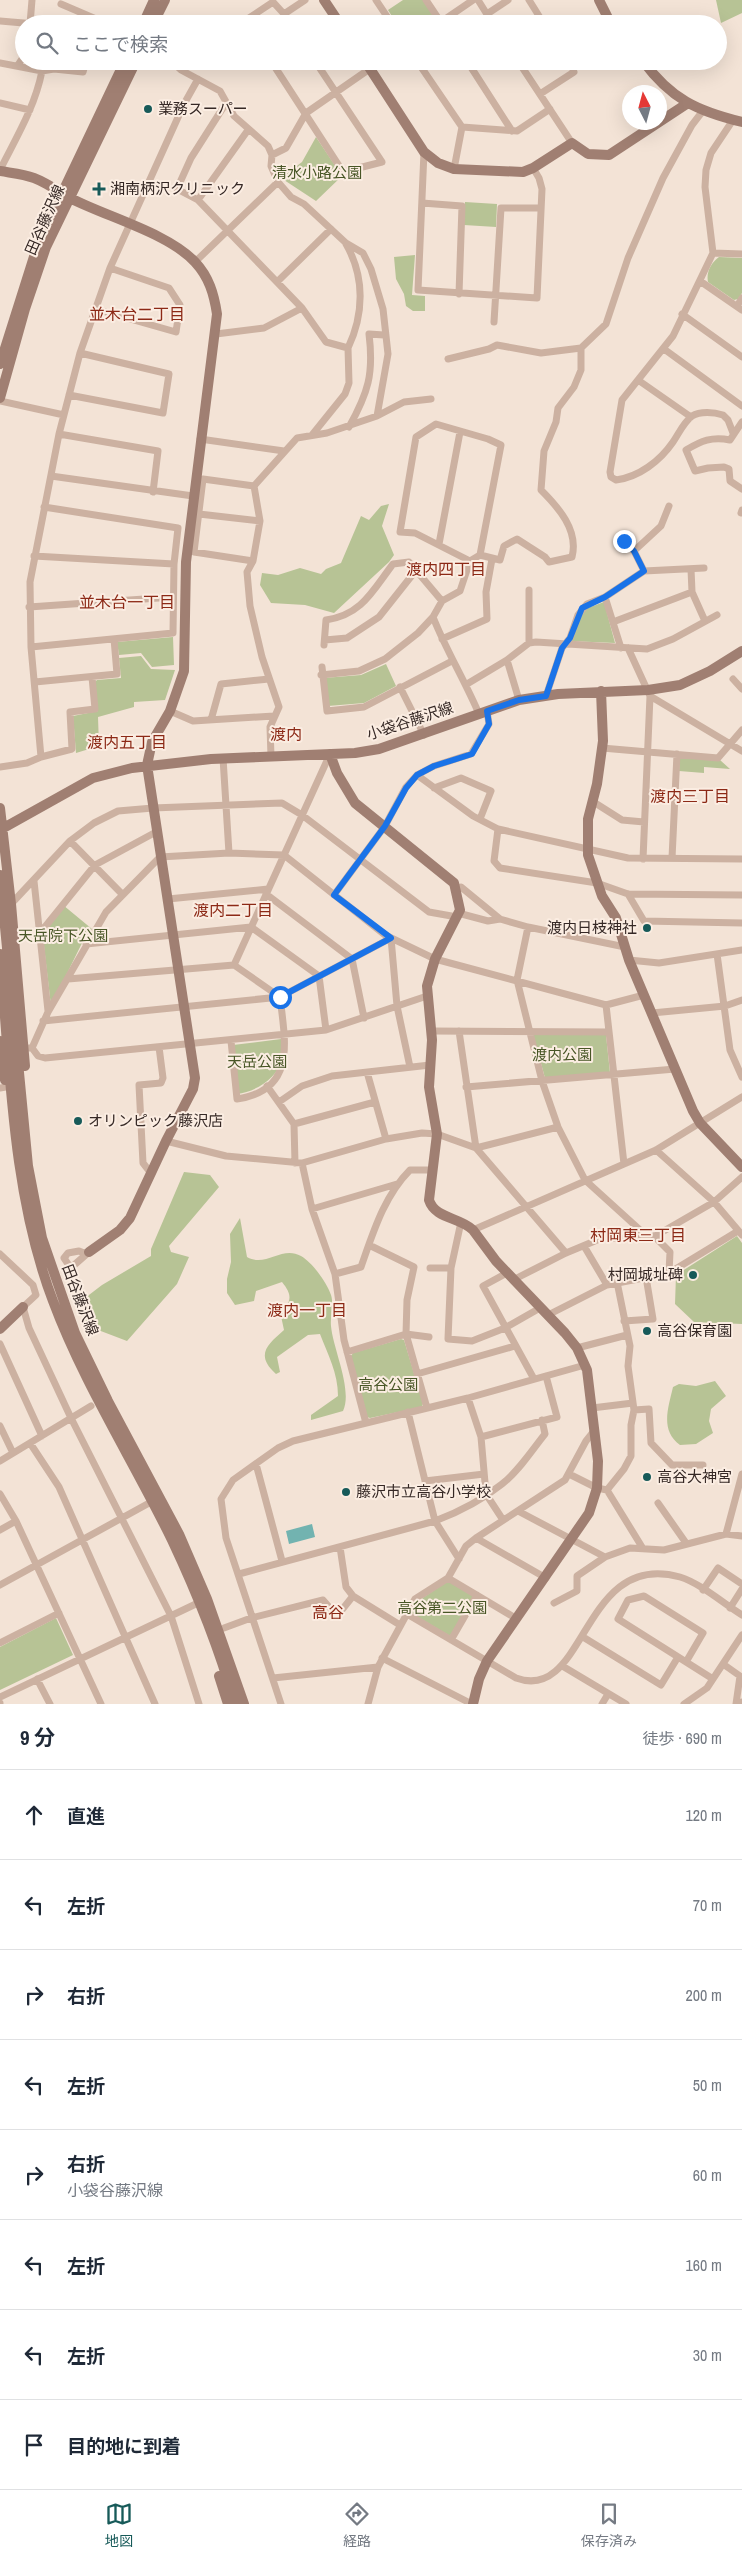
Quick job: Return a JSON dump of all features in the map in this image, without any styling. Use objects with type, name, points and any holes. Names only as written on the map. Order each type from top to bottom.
[{"type":"main road","points":[[147,15],[154,0]]},
{"type":"main road","points":[[158,15],[165,0]]},
{"type":"main road","points":[[324,0],[334,15]]},
{"type":"main road","points":[[599,0],[606,15]]},
{"type":"main road","name":"田谷藤沢線","points":[[0,364],[38,244],[61,192],[121,70]]},
{"type":"main road","name":"田谷藤沢線","points":[[0,400],[25,309],[46,247],[132,70]]},
{"type":"main road","points":[[371,70],[424,152],[438,163],[454,169],[523,172],[534,168],[572,143],[588,154],[609,155],[688,103]]},
{"type":"main road","points":[[650,70],[659,83],[702,112],[737,121]]},
{"type":"main road","points":[[0,171],[34,178],[71,198],[174,246],[195,262],[204,273],[214,297],[217,314],[186,562],[184,670],[170,711],[152,742],[147,765],[152,808],[195,1078],[193,1089],[150,1172],[130,1218],[120,1230],[89,1252]]},
{"type":"main road","name":"小袋谷藤沢線","points":[[1,829],[94,778],[147,765],[223,758],[355,753],[378,749],[424,735],[519,700],[601,691],[649,693],[680,685],[710,671],[742,650]]},
{"type":"main road","points":[[601,691],[602,748],[597,784],[588,819],[587,848],[597,883],[602,896],[616,918],[629,960],[700,1123],[742,1167]]},
{"type":"main road","points":[[330,754],[350,798],[454,883],[457,889],[460,910],[428,978],[427,996],[431,1031],[429,1087],[437,1134],[430,1205],[442,1214],[461,1222],[473,1230],[510,1276],[577,1348],[585,1365],[592,1408],[602,1489],[573,1539],[487,1661],[479,1679],[472,1704]]},
{"type":"main road","points":[[0,808],[28,1048],[28,1166]]},
{"type":"main road","name":"田谷藤沢線","points":[[0,875],[28,1166],[42,1238],[75,1333],[108,1401],[179,1534],[235,1687],[244,1704]]},
{"type":"main road","name":"田谷藤沢線","points":[[0,954],[23,1189],[41,1265],[52,1300],[67,1336],[151,1502],[204,1600]]},
{"type":"main road","points":[[0,1040],[3,1087],[16,1120]]},
{"type":"main road","points":[[0,1329],[23,1307]]},
{"type":"main road","points":[[204,1600],[224,1628],[250,1704]]},
{"type":"main road","points":[[204,1600],[206,1633],[228,1704]]},
{"type":"main road","name":"田谷藤沢線","points":[[235,1687],[235,1704]]},
{"type":"street","points":[[32,0],[32,15]]},
{"type":"street","points":[[254,15],[273,2],[284,14],[305,0]]},
{"type":"street","points":[[376,0],[386,15]]},
{"type":"street","points":[[426,0],[435,15]]},
{"type":"street","points":[[451,15],[473,0]]},
{"type":"street","points":[[478,0],[487,14],[508,0]]},
{"type":"street","points":[[529,0],[538,15]]},
{"type":"street","points":[[61,4],[82,15]]},
{"type":"street","points":[[0,21],[15,22]]},
{"type":"street","points":[[0,63],[15,66]]},
{"type":"street","points":[[37,70],[48,70]]},
{"type":"street","points":[[64,70],[83,72],[84,70]]},
{"type":"street","points":[[181,70],[220,91],[234,116],[248,130],[263,140],[272,155],[271,166],[278,182],[291,198],[304,204],[346,243],[363,253],[371,269],[383,309],[384,335],[388,354],[377,416]]},
{"type":"street","points":[[277,70],[343,172],[382,162],[321,70]]},
{"type":"street","points":[[272,155],[286,148],[306,113],[336,92],[362,70]]},
{"type":"street","points":[[423,70],[462,127],[454,169]]},
{"type":"street","points":[[473,70],[512,131]]},
{"type":"street","points":[[524,70],[572,143]]},
{"type":"street","points":[[540,94],[574,72],[573,70]]},
{"type":"street","points":[[0,171],[38,92],[42,71]]},
{"type":"street","points":[[41,757],[31,647],[30,582],[59,434],[80,352],[110,268],[184,104],[198,79]]},
{"type":"street","points":[[0,103],[30,110]]},
{"type":"street","points":[[226,103],[191,158],[177,189],[198,200],[228,230],[302,308],[326,342],[348,348]]},
{"type":"street","points":[[462,127],[517,131],[550,109]]},
{"type":"street","points":[[448,359],[490,350],[497,345],[542,353],[581,348],[606,324],[628,258],[663,178],[692,125],[702,112]]},
{"type":"street","points":[[733,433],[728,420],[723,414],[698,413],[691,417],[667,449],[635,477],[616,480],[611,477],[610,472],[620,406],[673,336],[713,253],[705,187],[706,170],[712,153],[737,121]]},
{"type":"street","points":[[198,200],[248,130]]},
{"type":"street","points":[[424,152],[416,289],[459,294],[537,298],[541,183],[534,168]]},
{"type":"street","points":[[195,262],[278,182]]},
{"type":"street","points":[[422,203],[462,206],[459,294]]},
{"type":"street","points":[[494,322],[500,208],[541,208]]},
{"type":"street","points":[[277,282],[331,229]]},
{"type":"street","points":[[312,435],[345,394],[349,383],[348,348],[357,330],[360,280],[354,259],[346,243]]},
{"type":"street","points":[[713,253],[742,254]]},
{"type":"street","points":[[95,309],[176,332],[180,305],[169,288],[110,268]]},
{"type":"street","points":[[700,281],[739,308],[742,298]]},
{"type":"street","points":[[216,334],[264,328],[302,308]]},
{"type":"street","points":[[682,314],[742,357]]},
{"type":"street","points":[[348,427],[365,398],[372,360],[370,334],[384,335]]},
{"type":"street","points":[[452,661],[400,687],[364,708],[327,711],[321,671],[359,671],[385,659],[418,633],[434,616],[442,601],[460,591],[470,560],[480,555],[500,560],[504,546],[518,539],[545,557],[549,562],[572,557],[574,550],[568,522],[563,512],[541,490],[542,459],[556,422],[558,408],[578,379],[581,348]]},
{"type":"street","points":[[664,349],[742,406]]},
{"type":"street","points":[[69,395],[163,413],[169,374],[80,352]]},
{"type":"street","points":[[638,380],[691,417]]},
{"type":"street","points":[[254,486],[297,438],[348,427],[377,416],[404,402],[431,399]]},
{"type":"street","points":[[0,400],[64,415]]},
{"type":"street","points":[[742,422],[730,440],[716,437],[701,441],[686,450],[695,471],[724,467],[729,469],[730,481],[742,489]]},
{"type":"street","points":[[470,560],[415,533],[400,532],[416,437],[436,424],[488,439],[501,446],[480,555]]},
{"type":"street","points":[[439,544],[460,432]]},
{"type":"street","points":[[59,434],[158,451],[153,492]]},
{"type":"street","points":[[200,439],[284,451]]},
{"type":"street","points":[[51,476],[153,492],[193,496]]},
{"type":"street","points":[[253,561],[194,552],[203,479],[254,486]]},
{"type":"street","points":[[254,486],[260,521],[253,561],[248,572],[250,606],[269,679],[279,707],[270,727],[271,756]]},
{"type":"street","points":[[634,551],[661,526],[669,506]]},
{"type":"street","points":[[31,647],[173,633],[174,564],[178,528],[44,507]]},
{"type":"street","points":[[199,514],[260,521]]},
{"type":"street","points":[[624,541],[634,551],[644,571]]},
{"type":"street","points":[[34,556],[174,564]]},
{"type":"street","points":[[442,639],[487,619],[486,592],[492,559]]},
{"type":"street","points":[[417,569],[379,617],[347,638],[324,643],[326,620],[342,618],[359,608],[393,564],[402,561],[409,562],[417,569],[442,601]]},
{"type":"street","points":[[546,696],[562,648],[570,638],[582,608],[605,597],[644,571],[704,568]]},
{"type":"street","points":[[691,569],[692,592],[705,621]]},
{"type":"street","points":[[529,590],[529,643]]},
{"type":"street","points":[[613,622],[692,592]]},
{"type":"street","points":[[29,607],[173,597]]},
{"type":"street","points":[[605,597],[613,622],[649,693],[649,752],[643,859]]},
{"type":"street","points":[[467,684],[507,660],[529,643],[647,649],[673,639],[717,615]]},
{"type":"street","points":[[334,895],[385,826],[406,788],[417,775],[434,766],[472,754],[489,724],[452,661],[434,616]]},
{"type":"street","points":[[35,682],[117,674],[114,639]]},
{"type":"street","points":[[507,660],[519,700]]},
{"type":"street","points":[[0,767],[27,763],[41,757],[72,749],[70,712],[95,709],[92,677]]},
{"type":"street","points":[[211,720],[221,684],[269,679]]},
{"type":"street","points":[[732,679],[742,689]]},
{"type":"street","points":[[400,687],[424,735]]},
{"type":"street","points":[[649,693],[742,752]]},
{"type":"street","points":[[170,711],[192,721],[274,716]]},
{"type":"street","points":[[602,748],[718,758],[742,730]]},
{"type":"street","points":[[234,965],[330,754]]},
{"type":"street","points":[[672,858],[677,754]]},
{"type":"street","points":[[223,758],[228,853]]},
{"type":"street","points":[[417,775],[480,819],[498,829],[628,858],[742,860]]},
{"type":"street","points":[[434,788],[462,778],[490,791],[480,819]]},
{"type":"street","points":[[592,801],[622,820],[644,822]]},
{"type":"street","points":[[11,904],[70,841],[94,823],[118,811],[282,803],[302,815],[429,912],[488,921],[500,919]]},
{"type":"street","points":[[498,829],[494,861],[500,868],[597,883],[628,894],[742,895]]},
{"type":"street","points":[[40,933],[95,866],[156,832]]},
{"type":"street","points":[[70,841],[122,894]]},
{"type":"street","points":[[427,996],[326,1030],[191,1045],[45,1058],[38,1056],[28,1048],[106,912],[160,857],[228,853],[284,856],[391,938],[436,959],[606,1004],[644,995]]},
{"type":"street","points":[[34,881],[48,1012]]},
{"type":"street","points":[[457,889],[461,887],[500,919],[528,927],[625,947]]},
{"type":"street","points":[[168,899],[267,892],[352,959],[364,1018]]},
{"type":"street","points":[[628,894],[644,921],[742,923]]},
{"type":"street","points":[[86,944],[251,927],[319,976],[326,1030]]},
{"type":"street","points":[[528,927],[517,980],[542,1081],[558,1127],[586,1180],[670,1252],[668,1273]]},
{"type":"street","points":[[43,1021],[280,997],[391,938]]},
{"type":"street","points":[[391,938],[398,1006],[410,1066]]},
{"type":"street","points":[[629,960],[649,964],[742,950]]},
{"type":"street","points":[[717,954],[730,1050],[742,1077]]},
{"type":"street","points":[[68,979],[234,965],[280,997],[285,1058],[282,1070],[267,1086],[250,1098],[236,1100],[231,1041]]},
{"type":"street","points":[[652,1013],[725,1006],[742,1000]]},
{"type":"street","points":[[606,1004],[624,1164]]},
{"type":"street","points":[[431,1031],[529,1030],[609,1032]]},
{"type":"street","points":[[460,1031],[466,1087],[476,1148]]},
{"type":"street","points":[[150,1172],[143,1163],[139,1085],[161,1083],[163,1078],[159,1047]]},
{"type":"street","points":[[279,1102],[302,1086],[317,1080],[410,1066],[430,1065]]},
{"type":"street","points":[[466,1087],[675,1069]]},
{"type":"street","points":[[367,1072],[386,1139]]},
{"type":"street","points":[[267,1086],[294,1124],[298,1163],[335,1274],[347,1352],[366,1423]]},
{"type":"street","points":[[473,1230],[656,1150],[742,1097]]},
{"type":"street","points":[[294,1124],[375,1102]]},
{"type":"street","points":[[476,1148],[558,1127]]},
{"type":"street","points":[[166,1140],[226,1156],[298,1163],[386,1139],[422,1132],[437,1134],[476,1148],[566,1253]]},
{"type":"street","points":[[461,1222],[451,1268],[448,1339],[472,1341],[608,1285],[668,1273],[740,1233],[714,1202],[656,1150]]},
{"type":"street","points":[[335,1274],[361,1267],[397,1184],[410,1170],[432,1170]]},
{"type":"street","points":[[534,1379],[482,1286],[602,1238],[652,1238],[714,1202],[742,1177]]},
{"type":"street","points":[[312,1209],[397,1184]]},
{"type":"street","points":[[369,1245],[414,1267],[407,1300],[406,1334],[427,1408]]},
{"type":"street","points":[[584,1246],[608,1285]]},
{"type":"street","points":[[0,1254],[33,1285],[36,1295],[23,1307],[29,1328],[71,1418],[171,1616],[199,1704]]},
{"type":"street","points":[[430,1268],[451,1268]]},
{"type":"street","points":[[624,1322],[653,1318],[646,1278]]},
{"type":"street","points":[[602,1489],[624,1469],[631,1456],[633,1407],[629,1382],[630,1346],[617,1282]]},
{"type":"street","points":[[347,1352],[406,1334],[429,1337]]},
{"type":"street","points":[[577,1348],[627,1335]]},
{"type":"street","points":[[0,1344],[42,1436]]},
{"type":"street","points":[[417,1374],[515,1346]]},
{"type":"street","points":[[281,1704],[226,1538],[221,1498],[233,1480],[278,1448],[293,1441],[468,1398],[585,1365]]},
{"type":"street","points":[[481,1437],[557,1417],[546,1376]]},
{"type":"street","points":[[468,1398],[481,1437],[486,1494],[503,1520]]},
{"type":"street","points":[[0,1461],[91,1406]]},
{"type":"street","points":[[592,1408],[633,1407],[650,1410],[651,1443],[672,1465],[703,1464]]},
{"type":"street","points":[[408,1412],[435,1521],[459,1560]]},
{"type":"street","points":[[239,1574],[435,1521],[459,1512],[512,1475],[545,1434],[542,1420]]},
{"type":"street","points":[[0,1426],[13,1453]]},
{"type":"street","points":[[368,1704],[382,1658],[416,1599],[448,1578],[466,1546],[476,1538],[565,1480],[586,1441],[594,1431]]},
{"type":"street","points":[[30,1442],[59,1487],[155,1704]]},
{"type":"street","points":[[256,1464],[282,1561]]},
{"type":"street","points":[[425,1482],[437,1478],[484,1474]]},
{"type":"street","points":[[569,1474],[602,1489],[642,1547]]},
{"type":"street","points":[[726,1534],[742,1474]]},
{"type":"street","points":[[0,1494],[16,1521],[37,1564],[101,1704]]},
{"type":"street","points":[[0,1585],[151,1502]]},
{"type":"street","points":[[658,1503],[686,1543]]},
{"type":"street","points":[[518,1511],[605,1557]]},
{"type":"street","points":[[0,1530],[16,1521]]},
{"type":"street","points":[[554,1603],[577,1590],[576,1576],[605,1557],[630,1548],[642,1547],[664,1550],[726,1534],[742,1536]]},
{"type":"street","points":[[476,1538],[546,1578]]},
{"type":"street","points":[[340,1547],[346,1587],[353,1596],[400,1626]]},
{"type":"street","points":[[703,1590],[718,1568],[742,1584]]},
{"type":"street","points":[[407,1614],[516,1678],[531,1683],[549,1680],[564,1667],[610,1596],[632,1579],[650,1575],[680,1578],[742,1615]]},
{"type":"street","points":[[448,1578],[517,1619]]},
{"type":"street","points":[[730,1608],[742,1589]]},
{"type":"street","points":[[451,1640],[477,1595]]},
{"type":"street","points":[[224,1628],[251,1618],[323,1600],[337,1616],[353,1596]]},
{"type":"street","points":[[686,1662],[702,1633],[644,1596],[628,1600],[618,1619],[678,1657],[713,1679]]},
{"type":"street","points":[[0,1697],[204,1600]]},
{"type":"street","points":[[0,1644],[59,1613]]},
{"type":"street","points":[[688,1703],[708,1688],[742,1635]]},
{"type":"street","points":[[583,1637],[661,1685],[678,1657]]},
{"type":"street","points":[[382,1658],[472,1704]]},
{"type":"street","points":[[723,1664],[740,1676],[736,1704]]},
{"type":"street","points":[[273,1678],[378,1667]]},
{"type":"street","points":[[564,1667],[626,1704]]},
{"type":"street","points":[[37,1679],[50,1704]]},
{"type":"street","points":[[602,1704],[608,1694]]},
{"type":"green space","points":[[403,0],[423,0],[433,15],[391,15],[388,10]]},
{"type":"green space","points":[[716,0],[742,0],[742,13],[727,20],[727,15],[719,15]]},
{"type":"green space","name":"清水小路公園","points":[[316,137],[342,176],[316,201],[281,178],[302,162]]},
{"type":"green space","points":[[465,202],[497,204],[496,227],[464,225]]},
{"type":"green space","points":[[415,255],[412,295],[425,296],[425,311],[413,311],[406,306],[404,294],[396,279],[394,257]]},
{"type":"green space","points":[[719,257],[742,258],[742,293],[738,299],[734,300],[708,282],[710,268]]},
{"type":"green space","points":[[389,504],[382,526],[394,555],[389,562],[334,613],[305,605],[271,603],[260,585],[262,573],[278,575],[300,568],[321,574],[326,569],[341,563],[361,516],[369,520],[381,506]]},
{"type":"green space","points":[[604,602],[615,643],[570,641],[585,609]]},
{"type":"green space","points":[[173,637],[174,665],[152,667],[141,653],[119,655],[117,642]]},
{"type":"green space","points":[[141,656],[151,669],[175,670],[165,700],[134,702],[134,707],[98,717],[99,746],[76,753],[73,716],[98,711],[95,682],[97,680],[121,678],[119,658]]},
{"type":"green space","points":[[386,664],[396,686],[364,703],[328,706],[324,678],[361,675]]},
{"type":"green space","points":[[680,758],[720,760],[730,769],[704,767],[704,773],[679,771]]},
{"type":"green space","name":"天岳院下公園","points":[[63,905],[92,929],[82,943],[51,1006],[42,929]]},
{"type":"green space","name":"渡内公園","points":[[533,1034],[606,1035],[610,1073],[545,1078]]},
{"type":"green space","name":"天岳公園","points":[[281,1039],[282,1059],[276,1072],[258,1087],[237,1094],[233,1045]]},
{"type":"green space","points":[[184,1172],[210,1175],[219,1187],[169,1246],[171,1252],[189,1257],[177,1284],[127,1341],[85,1325],[85,1298],[102,1285],[151,1256],[151,1249]]},
{"type":"green space","points":[[240,1218],[247,1257],[261,1260],[281,1254],[294,1253],[310,1263],[329,1290],[332,1299],[332,1335],[346,1392],[343,1411],[311,1420],[311,1415],[338,1396],[334,1372],[320,1334],[308,1335],[277,1357],[280,1372],[276,1374],[266,1361],[265,1356],[268,1346],[284,1330],[281,1316],[288,1303],[289,1295],[282,1282],[256,1291],[254,1301],[235,1305],[227,1293],[227,1279],[231,1262],[230,1234]]},
{"type":"green space","points":[[737,1236],[742,1243],[742,1324],[694,1322],[675,1304],[676,1275]]},
{"type":"green space","name":"高谷公園","points":[[401,1339],[404,1340],[423,1403],[422,1407],[370,1418],[367,1417],[351,1356],[353,1353]]},
{"type":"green space","points":[[715,1381],[726,1396],[711,1409],[709,1421],[713,1433],[696,1444],[680,1445],[670,1433],[667,1419],[673,1387],[679,1384],[696,1386]]},
{"type":"green space","name":"高谷第二公園","points":[[448,1581],[474,1596],[450,1636],[411,1613],[418,1601]]},
{"type":"green space","points":[[56,1618],[73,1655],[0,1690],[0,1647]]},
{"type":"water","points":[[312,1524],[315,1537],[289,1544],[286,1531]]},
{"type":"place","name":"業務スーパー","points":[[148,109]]},
{"type":"place","name":"湘南柄沢クリニック","points":[[99,189]]},
{"type":"place","name":"渡内日枝神社","points":[[647,928]]},
{"type":"place","name":"オリンピック藤沢店","points":[[78,1121]]},
{"type":"place","name":"村岡城址碑","points":[[693,1275]]},
{"type":"place","name":"高谷保育園","points":[[647,1331]]},
{"type":"place","name":"高谷大神宮","points":[[647,1477]]},
{"type":"place","name":"藤沢市立高谷小学校","points":[[346,1492]]},
{"type":"district","name":"並木台二丁目","points":[[137,314]]},
{"type":"district","name":"渡内四丁目","points":[[446,569]]},
{"type":"district","name":"並木台一丁目","points":[[127,602]]},
{"type":"district","name":"渡内","points":[[286,734]]},
{"type":"district","name":"渡内五丁目","points":[[127,742]]},
{"type":"district","name":"渡内三丁目","points":[[690,796]]},
{"type":"district","name":"渡内二丁目","points":[[233,910]]},
{"type":"district","name":"村岡東三丁目","points":[[638,1235]]},
{"type":"district","name":"渡内一丁目","points":[[307,1310]]},
{"type":"district","name":"高谷","points":[[328,1612]]},
{"type":"route","points":[[280,997],[391,938],[334,895],[385,826],[406,788],[417,775],[434,766],[472,754],[489,724],[490,719],[487,711],[519,700],[546,696],[562,648],[570,638],[582,608],[605,597],[644,571],[634,551],[624,541]]}]
